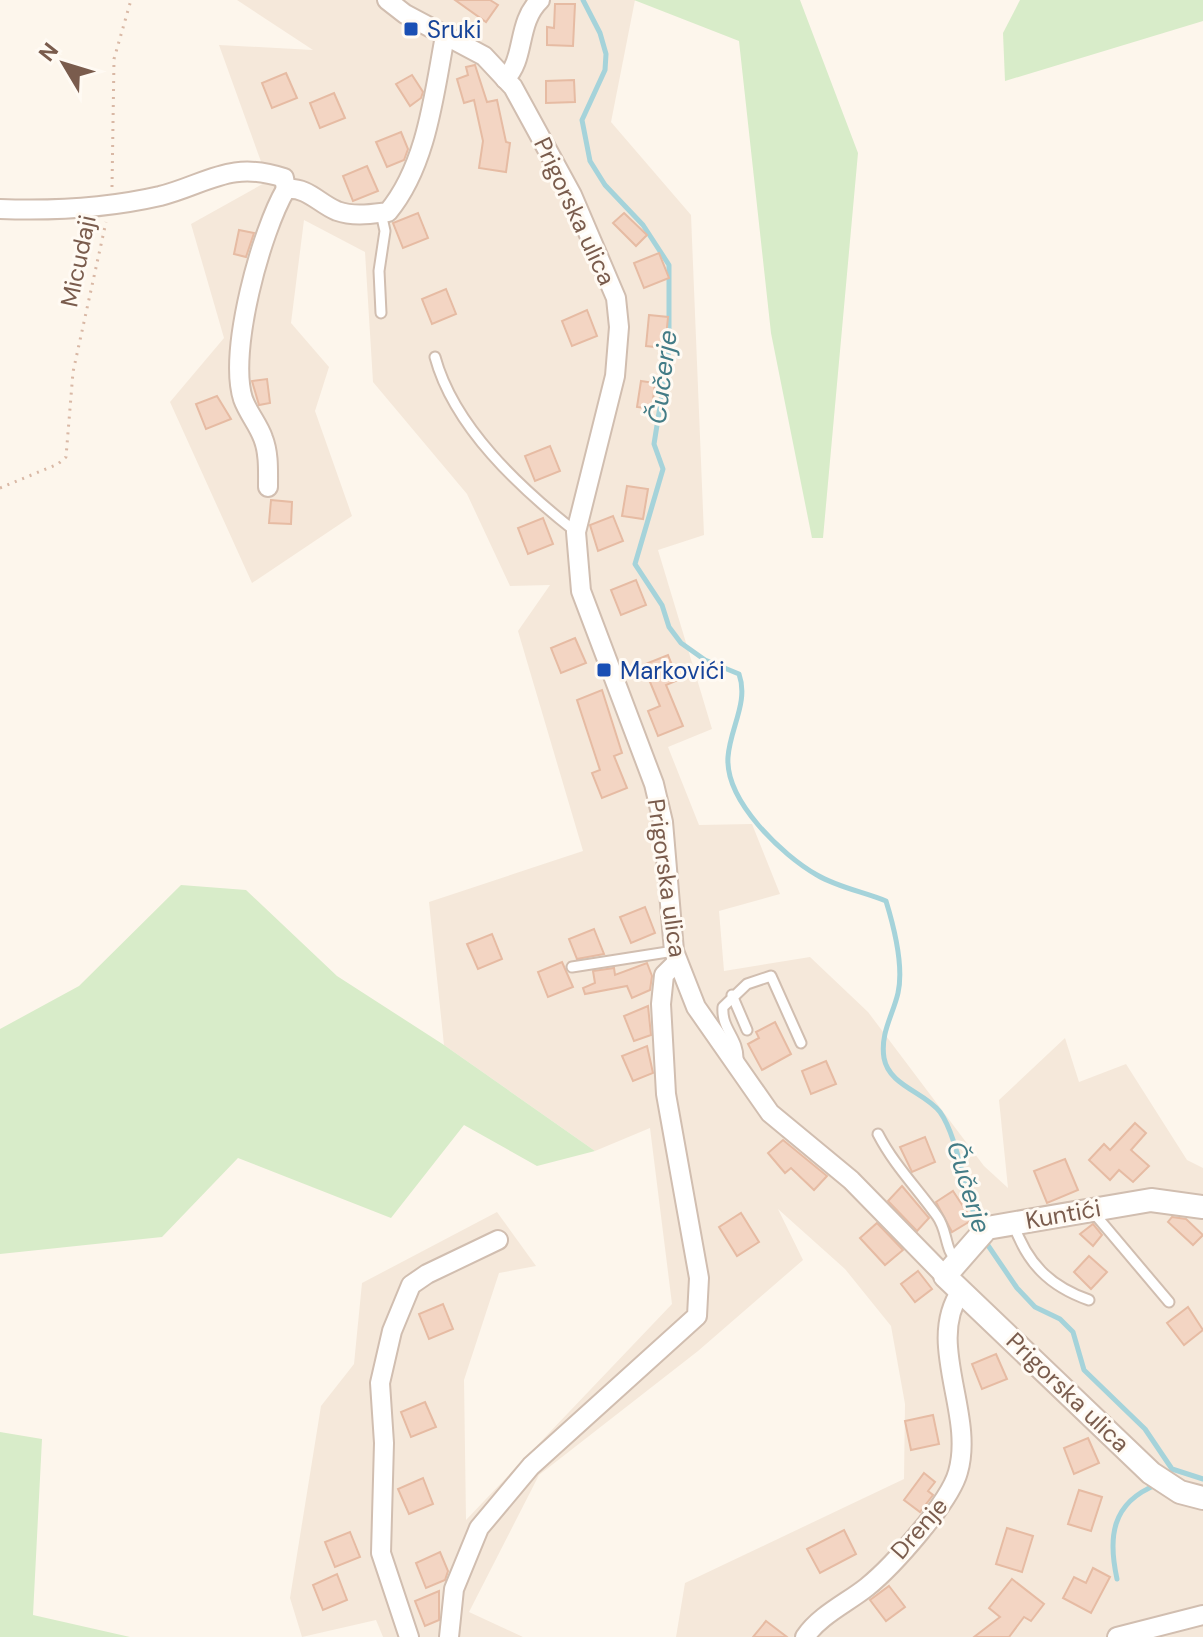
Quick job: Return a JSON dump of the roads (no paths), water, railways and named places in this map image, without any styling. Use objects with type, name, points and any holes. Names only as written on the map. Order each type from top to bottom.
[{"type":"street","name":"Prigorska ulica","points":[[387,0],[405,14],[484,56],[505,79],[572,195],[616,298],[619,327],[615,376],[576,532],[581,591],[654,784],[663,822],[676,957],[696,1007],[753,1093],[778,1122],[851,1180],[1154,1475],[1174,1488],[1203,1498]]},
{"type":"street","points":[[505,79],[516,65],[519,38],[540,0]]},
{"type":"street","points":[[286,189],[299,188],[337,211],[365,215],[388,212],[404,192],[412,171],[432,106],[445,36]]},
{"type":"street","points":[[0,209],[45,211],[161,196],[201,179],[246,171],[284,178],[286,189],[272,212],[248,301],[239,365],[243,400],[264,440],[268,487]]},
{"type":"street","points":[[449,1637],[454,1589],[479,1528],[531,1466],[697,1316],[699,1278],[666,1094],[661,1004],[664,975],[676,957]]},
{"type":"street","name":"Kuntići","points":[[954,1277],[981,1233],[1013,1223],[1151,1200],[1203,1207]]},
{"type":"street","points":[[409,1637],[381,1553],[384,1459],[380,1383],[392,1331],[411,1285],[427,1274],[498,1240]]},
{"type":"street","name":"Drenje","points":[[805,1637],[815,1625],[870,1584],[951,1492],[960,1469],[960,1404],[948,1330],[954,1277]]},
{"type":"street","points":[[1117,1637],[1203,1615]]},
{"type":"lane","points":[[381,213],[385,231],[379,271],[381,313]]},
{"type":"lane","points":[[435,357],[451,397],[472,428],[518,481],[576,532]]},
{"type":"lane","points":[[572,967],[676,957]]},
{"type":"lane","points":[[737,1068],[738,1045],[723,1024],[723,1007],[732,995],[747,984],[771,976],[801,1043]]},
{"type":"lane","points":[[732,995],[747,1030]]},
{"type":"lane","points":[[878,1134],[892,1161],[940,1219],[954,1277]]},
{"type":"lane","points":[[1092,1209],[1098,1221],[1169,1302]]},
{"type":"lane","points":[[1013,1223],[1023,1251],[1035,1267],[1068,1292],[1089,1300]]},
{"type":"waterway","name":"Čučerje","points":[[583,0],[600,33],[606,54],[605,70],[582,120],[590,161],[605,185],[643,225],[669,265],[669,350],[654,444],[663,469],[635,564],[662,605],[669,627],[681,643],[705,660],[739,674],[742,695],[728,757],[730,774],[736,791],[758,825],[788,854],[817,875],[886,901],[895,934],[900,982],[884,1040],[884,1058],[887,1068],[900,1082],[940,1112],[957,1151],[979,1228]]},
{"type":"waterway","name":"Čučerje","points":[[985,1241],[1017,1288],[1035,1307],[1060,1319],[1073,1332],[1084,1370],[1145,1429],[1172,1469],[1203,1479]]},
{"type":"waterway","points":[[1117,1579],[1113,1550],[1116,1523],[1130,1502],[1156,1485]]},
{"type":"place","name":"Sruki","points":[[411,29]]},
{"type":"place","name":"Markovići","points":[[604,670]]}]
